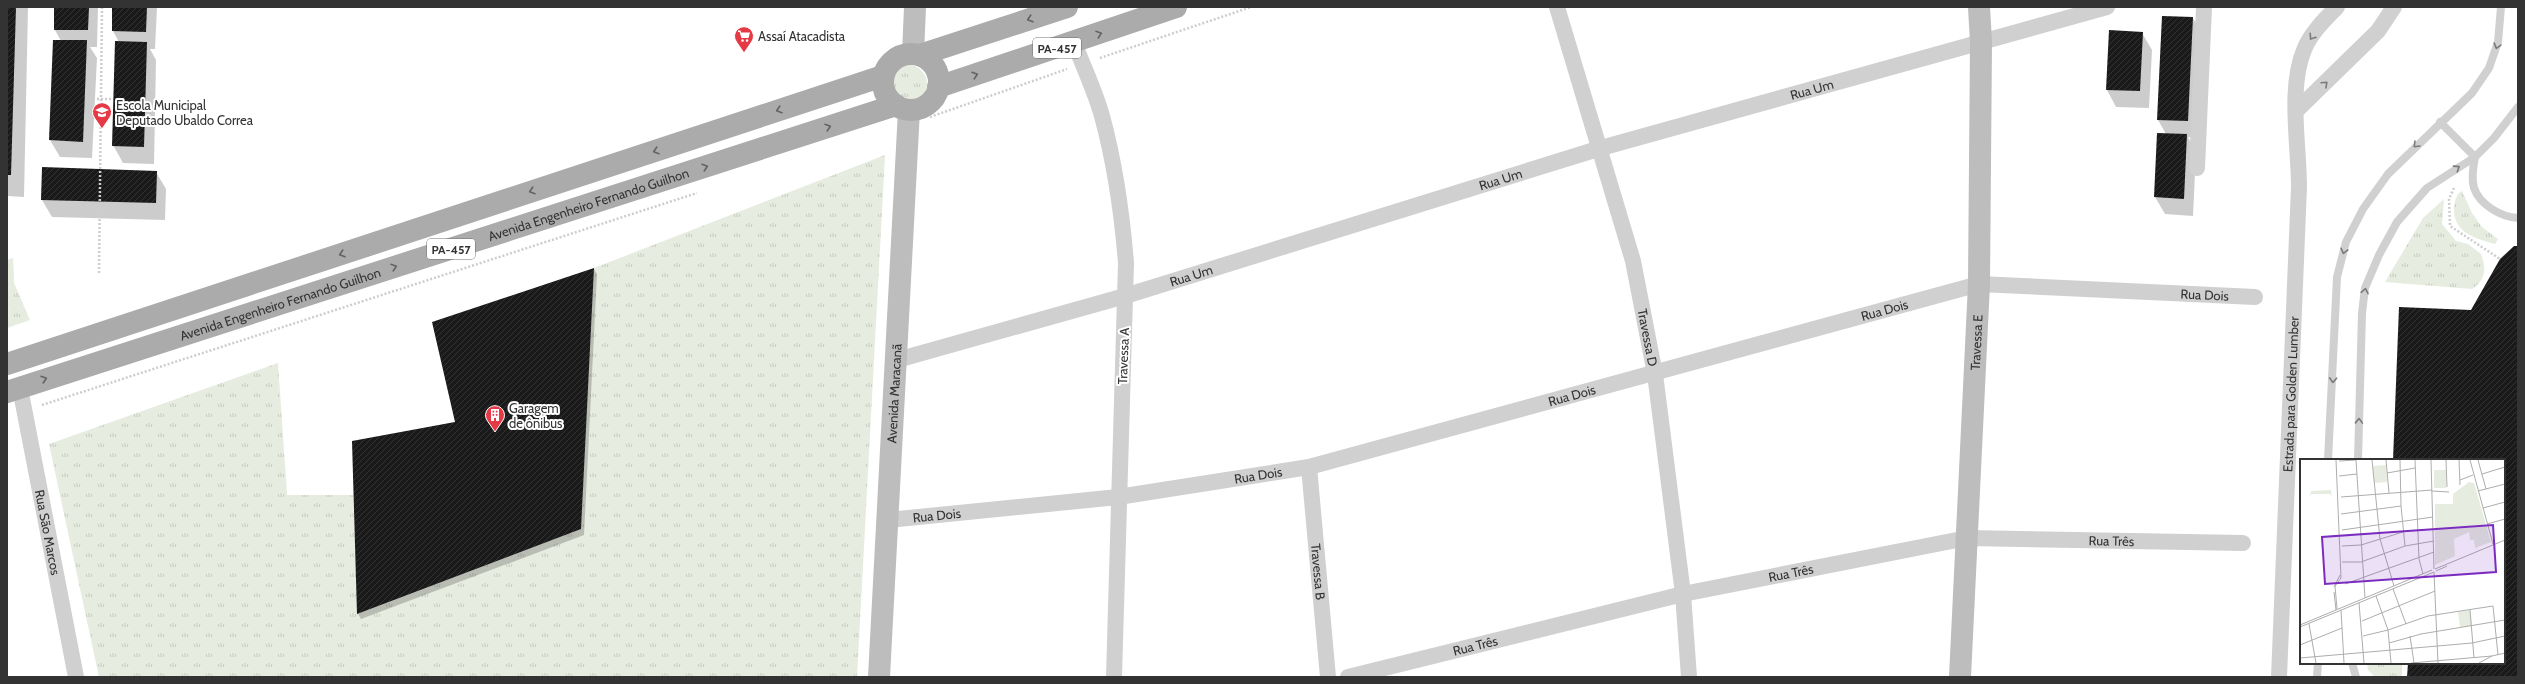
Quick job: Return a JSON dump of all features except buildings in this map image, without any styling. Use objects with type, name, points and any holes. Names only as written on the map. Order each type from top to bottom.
[{"type":"main road","name":"PA-457","points":[[7,364],[883,76],[894,59],[916,54],[1067,7]]},
{"type":"main road","name":"PA-457","points":[[938,87],[1176,7]]},
{"type":"main road","points":[[916,54],[935,68],[938,87]]},
{"type":"main road","points":[[883,76],[886,96],[902,108]]},
{"type":"main road","name":"Avenida Engenheiro Fernando Guilhon","points":[[13,390],[902,108],[928,104],[938,87]]},
{"type":"street","points":[[915,7],[916,54]]},
{"type":"street","name":"Travessa D","points":[[1557,7],[1601,148],[1633,261],[1655,374],[1683,594],[1689,677]]},
{"type":"street","name":"Travessa E","points":[[1960,677],[1979,284],[1981,42],[1979,7]]},
{"type":"street","name":"Rua Um","points":[[897,360],[1125,296],[1601,148],[2107,7]]},
{"type":"street","points":[[2197,168],[2204,7]]},
{"type":"street","name":"Estrada para Golden Lumber","points":[[2279,677],[2299,187],[2296,111],[2298,68],[2304,49],[2315,32],[2337,7]]},
{"type":"street","points":[[2296,111],[2378,32],[2394,7]]},
{"type":"street","name":"Travessa A","points":[[1074,42],[1102,114],[1114,167],[1122,215],[1126,263],[1118,497],[1114,677]]},
{"type":"street","name":"Avenida Maracanã","points":[[880,677],[897,360],[902,108]]},
{"type":"street","name":"Rua Dois","points":[[888,520],[1118,497],[1309,467],[1655,374],[1979,284],[2254,297]]},
{"type":"street","name":"Rua São Marcos","points":[[13,390],[76,677]]},
{"type":"street","name":"Travessa B","points":[[1309,467],[1328,677]]},
{"type":"street","name":"Rua Três","points":[[1348,677],[1683,594],[1967,538],[2243,543]]},
{"type":"lane","points":[[2328,459],[2337,277],[2346,242],[2363,209],[2388,174],[2440,122],[2472,93],[2489,68],[2498,42],[2501,7]]},
{"type":"lane","points":[[2358,459],[2362,313],[2365,288],[2397,222],[2427,188],[2475,157],[2494,138],[2518,107]]},
{"type":"lane","points":[[2440,122],[2475,157]]},
{"type":"lane","points":[[2475,157],[2472,177],[2474,189],[2483,201],[2497,213],[2518,218]]},
{"type":"lane","points":[[2317,677],[2318,664]]},
{"type":"lane","points":[[2352,664],[2356,677]]},
{"type":"path","points":[[99,273],[102,202],[99,169],[102,7]]},
{"type":"path","points":[[85,99],[113,99]]},
{"type":"path","points":[[2451,183],[2455,187],[2450,199],[2450,226],[2500,259]]},
{"type":"green space","points":[[904,65],[912,65],[922,70],[926,77],[926,91],[922,98],[912,103],[904,103],[894,98],[892,95],[889,88],[889,80],[894,70],[897,68]]},
{"type":"green space","points":[[885,155],[857,677],[99,677],[49,444],[278,363],[287,495],[353,495],[358,614],[581,529],[594,268]]},
{"type":"green space","points":[[2462,191],[2472,213],[2482,227],[2498,239],[2495,244],[2473,237],[2461,229],[2457,223],[2454,207],[2455,200]]},
{"type":"green space","points":[[2444,199],[2442,224],[2456,241],[2468,244],[2481,254],[2484,265],[2484,274],[2480,282],[2472,289],[2385,282],[2423,218]]},
{"type":"green space","points":[[13,258],[14,283],[30,320],[7,328],[7,260]]},
{"type":"green space","points":[[2367,664],[2402,664],[2402,677],[2375,677],[2368,670]]},
{"type":"place","name":"Assaí Atacadista","points":[[744,53]]},
{"type":"place","name":"Escola Municipal Deputado Ubaldo Correa","points":[[102,129]]},
{"type":"place","name":"Garagem de ônibus","points":[[495,432]]}]
